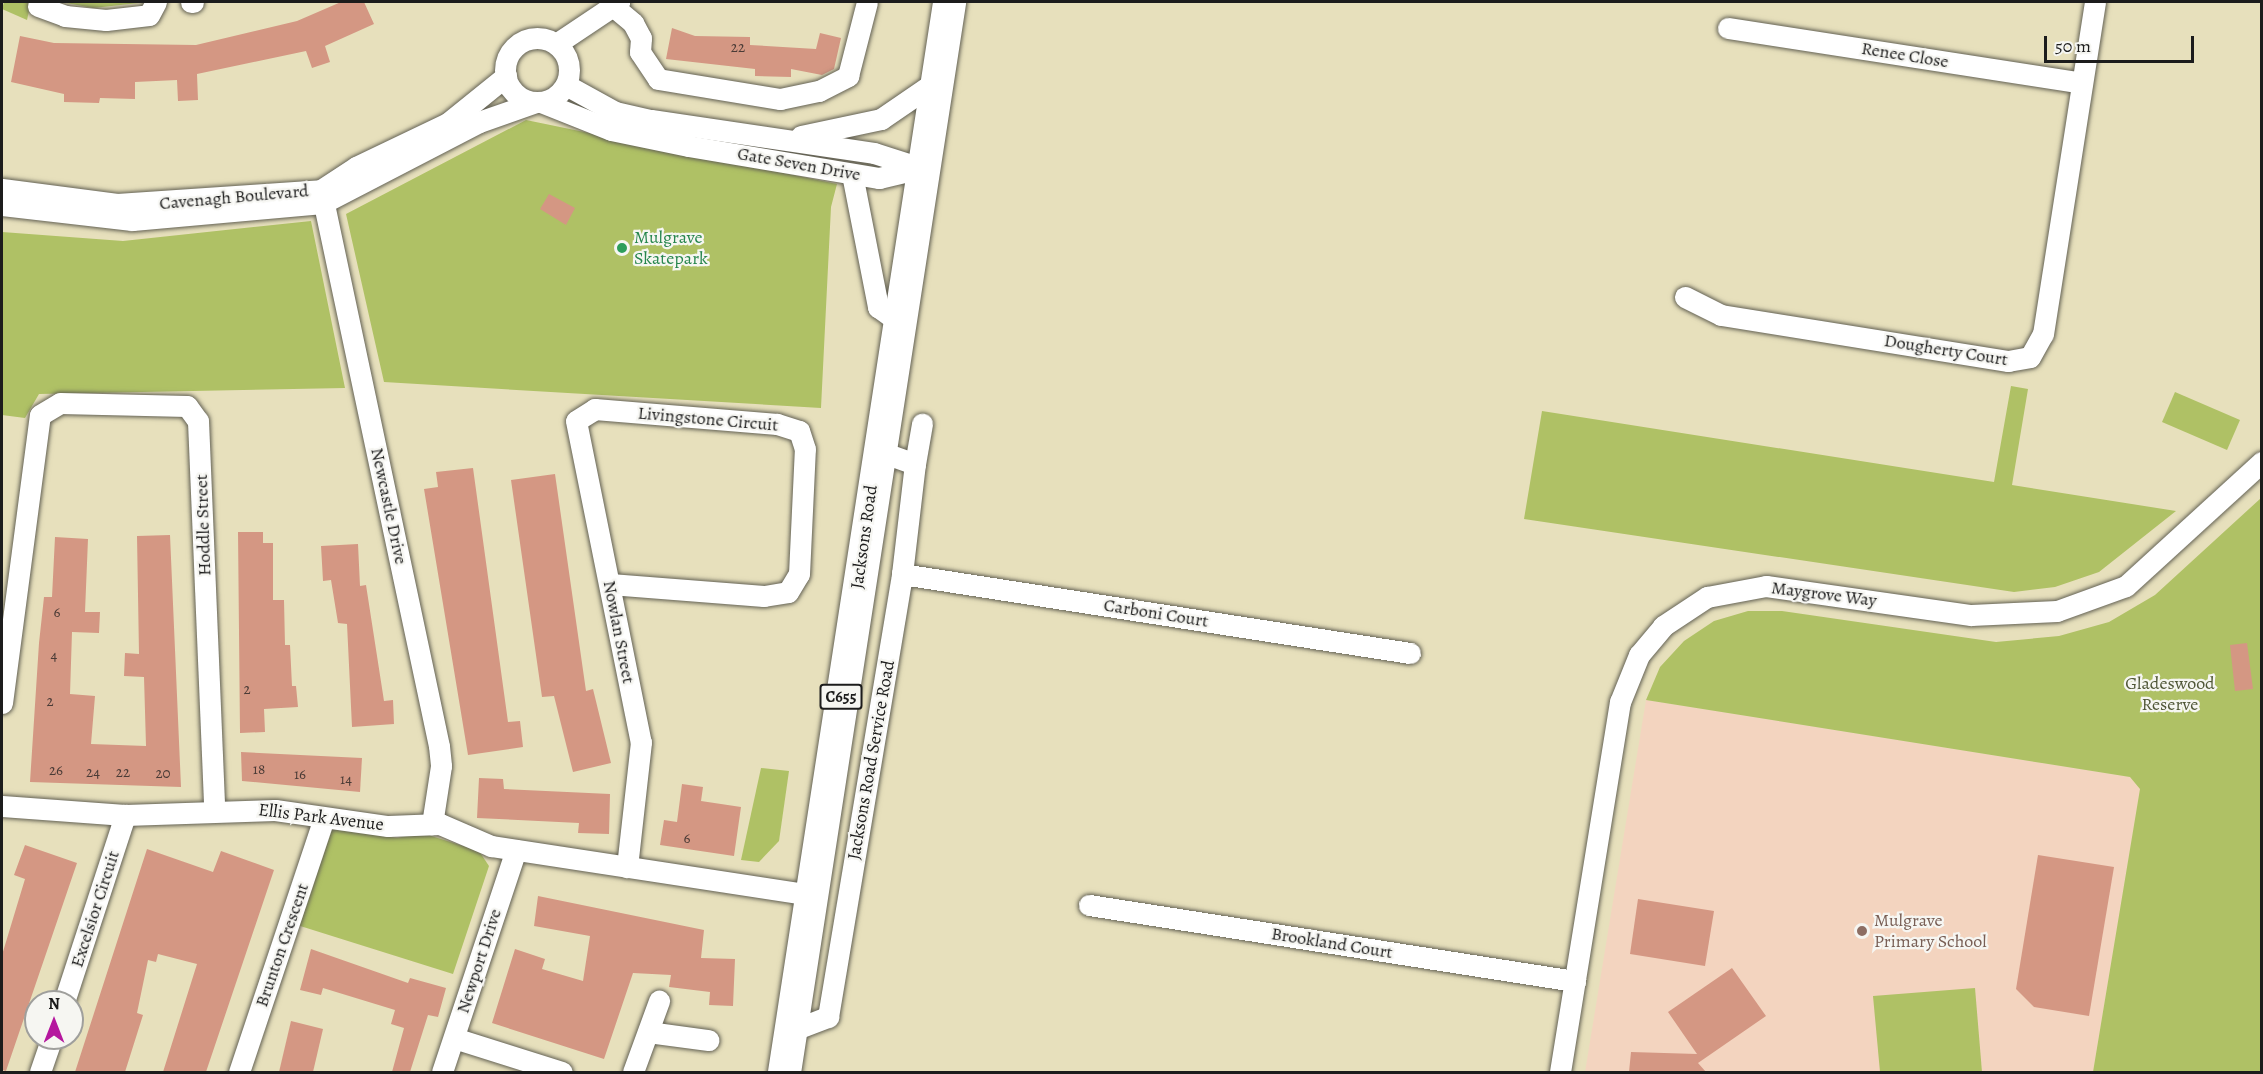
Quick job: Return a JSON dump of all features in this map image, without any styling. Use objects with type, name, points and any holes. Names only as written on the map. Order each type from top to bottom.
[{"type":"main road","name":"Jacksons Road","points":[[784,1072],[813,895],[876,450],[949,2]]},
{"type":"street","points":[[38,6],[65,16],[106,20],[148,15],[156,2]]},
{"type":"street","points":[[561,51],[612,7],[633,23],[641,38],[640,52],[658,79],[780,99],[819,91],[848,76],[867,2]]},
{"type":"street","name":"Dougherty Court","points":[[1685,297],[1721,315],[2008,361],[2030,357],[2043,334],[2095,2]]},
{"type":"street","name":"Renee Close","points":[[1728,28],[2082,83]]},
{"type":"street","points":[[538,102],[516,94],[506,76],[506,61],[520,43],[537,38],[561,51]]},
{"type":"street","points":[[322,197],[479,123],[538,102],[566,85],[561,51]]},
{"type":"street","name":"Cavenagh Boulevard","points":[[2,205],[132,220],[322,197],[448,123],[506,76]]},
{"type":"street","name":"Gate Seven Drive","points":[[783,138],[881,118],[935,82]]},
{"type":"street","name":"Gate Seven Drive","points":[[566,85],[615,112],[882,154],[921,168]]},
{"type":"street","name":"Gate Seven Drive","points":[[538,102],[611,130],[852,174],[879,178],[921,168]]},
{"type":"street","points":[[852,174],[878,307],[897,321]]},
{"type":"street","name":"Cavenagh Boulevard","points":[[2,189],[117,204],[322,197]]},
{"type":"street","name":"Newcastle Drive","points":[[322,197],[352,327],[439,746],[441,766],[432,824]]},
{"type":"street","name":"Hoddle Street","points":[[2,703],[37,424],[45,408],[60,403],[179,404],[197,416],[214,810]]},
{"type":"street","name":"Nowlan Street","points":[[595,409],[580,414],[575,429],[610,584],[642,757],[627,867]]},
{"type":"street","name":"Livingstone Circuit","points":[[595,409],[777,424],[799,431],[805,449],[799,574],[788,592],[764,596],[610,584]]},
{"type":"street","name":"Jacksons Road Service Road","points":[[791,1031],[828,1017],[902,574],[922,424]]},
{"type":"street","points":[[876,450],[915,464]]},
{"type":"street","name":"Maygrove Way","points":[[1560,1072],[1620,702],[1640,655],[1677,614],[1724,591],[1766,585],[1971,615],[2057,611],[2126,585],[2262,462]]},
{"type":"street","name":"Carboni Court","points":[[902,574],[1410,652]]},
{"type":"street","name":"Ellis Park Avenue","points":[[2,806],[125,815],[214,810],[324,818],[388,826],[432,824],[516,850],[813,895]]},
{"type":"street","name":"Excelsior Circuit","points":[[68,990],[125,815]]},
{"type":"street","name":"Brunton Crescent","points":[[239,1072],[324,818]]},
{"type":"street","name":"Newport Drive","points":[[442,1072],[516,850]]},
{"type":"street","name":"Brookland Court","points":[[1089,905],[1575,981]]},
{"type":"street","points":[[633,1072],[659,1001]]},
{"type":"street","points":[[648,1032],[708,1040]]},
{"type":"street","points":[[454,1038],[562,1072]]},
{"type":"street","points":[[40,1072],[48,1050]]},
{"type":"shaded area","name":"Mulgrave Primary School","points":[[1646,700],[2130,777],[2140,789],[2093,1072],[1585,1072]]},
{"type":"green space","points":[[4,2],[31,2],[27,20],[2,9]]},
{"type":"green space","points":[[61,2],[148,2],[93,8]]},
{"type":"green space","points":[[526,120],[837,184],[831,207],[821,408],[384,382],[346,214]]},
{"type":"green space","points":[[311,221],[345,388],[39,394],[25,418],[2,415],[2,232],[123,241]]},
{"type":"green space","points":[[2011,386],[2028,389],[2012,485],[2176,511],[2099,572],[2055,587],[2014,592],[1524,519],[1542,411],[1994,482]]},
{"type":"green space","points":[[2175,392],[2240,420],[2227,450],[2162,422]]},
{"type":"green space","name":"Gladeswood Reserve","points":[[2261,498],[2261,1072],[2093,1072],[2140,789],[2130,777],[1646,700],[1660,667],[1684,641],[1714,621],[1748,611],[1782,611],[1996,642],[2059,636],[2109,622],[2155,595]]},
{"type":"green space","points":[[761,768],[789,771],[779,841],[759,862],[741,860]]},
{"type":"green space","points":[[329,828],[397,838],[422,833],[479,851],[489,866],[453,974],[297,925]]},
{"type":"green space","points":[[1975,988],[1982,1072],[1880,1072],[1873,996]]},
{"type":"building","points":[[341,2],[364,2],[374,24],[325,46],[330,62],[312,68],[306,51],[197,74],[198,100],[178,101],[177,80],[135,82],[135,99],[100,98],[99,103],[64,102],[64,94],[11,82],[20,36],[54,43],[196,45],[297,21]]},
{"type":"building","points":[[672,28],[695,36],[750,37],[750,45],[816,49],[820,33],[841,38],[834,69],[822,75],[791,69],[791,77],[755,76],[755,69],[666,59]]},
{"type":"building","points":[[549,194],[575,208],[566,225],[540,209]]},
{"type":"building","points":[[473,468],[508,722],[520,721],[523,747],[468,755],[424,489],[438,487],[436,472]]},
{"type":"building","points":[[555,474],[586,691],[593,689],[611,763],[573,772],[554,696],[542,697],[511,480]]},
{"type":"building","points":[[238,532],[263,532],[263,543],[273,543],[273,600],[284,600],[285,645],[290,645],[292,686],[296,686],[298,707],[264,709],[265,732],[240,733]]},
{"type":"building","points":[[170,535],[181,787],[30,782],[39,643],[44,597],[52,597],[55,537],[88,539],[85,612],[100,612],[99,633],[72,632],[70,694],[95,696],[91,744],[146,746],[144,677],[124,676],[125,653],[139,654],[137,536]]},
{"type":"building","points":[[358,544],[360,586],[366,585],[384,701],[393,700],[394,724],[352,727],[347,624],[338,623],[331,580],[323,581],[321,546]]},
{"type":"building","points":[[2247,643],[2253,689],[2235,691],[2230,645]]},
{"type":"building","points":[[241,752],[362,758],[360,792],[242,781]]},
{"type":"building","points":[[479,778],[503,779],[504,789],[610,794],[609,834],[578,833],[579,823],[477,818]]},
{"type":"building","points":[[682,784],[703,787],[701,801],[741,807],[734,856],[660,845],[664,820],[677,822]]},
{"type":"building","points":[[25,845],[77,863],[34,990],[24,990],[24,1018],[6,1071],[2,1070],[2,955],[25,879],[14,875]]},
{"type":"building","points":[[147,849],[213,872],[221,851],[274,870],[206,1072],[163,1072],[197,964],[158,954],[156,962],[148,960],[137,1013],[143,1015],[125,1072],[75,1072],[84,1050]]},
{"type":"building","points":[[2038,855],[2114,867],[2089,1016],[2034,1007],[2016,989]]},
{"type":"building","points":[[538,896],[704,930],[701,958],[735,959],[733,1006],[709,1005],[710,992],[669,987],[671,975],[633,973],[604,1059],[492,1023],[515,949],[545,959],[542,969],[583,981],[590,936],[534,926]]},
{"type":"building","points":[[1638,899],[1714,911],[1705,966],[1630,954]]},
{"type":"building","points":[[311,949],[408,983],[410,978],[446,988],[438,1017],[428,1015],[410,1072],[392,1072],[404,1028],[391,1024],[395,1010],[323,988],[321,995],[300,990]]},
{"type":"building","points":[[1732,968],[1766,1016],[1698,1063],[1706,1072],[1629,1072],[1631,1052],[1697,1054],[1668,1012]]},
{"type":"building","points":[[291,1021],[323,1029],[313,1072],[279,1072]]},
{"type":"place","name":"Mulgrave Skatepark","points":[[622,248]]},
{"type":"place","name":"Mulgrave Primary School","points":[[1862,931]]}]
